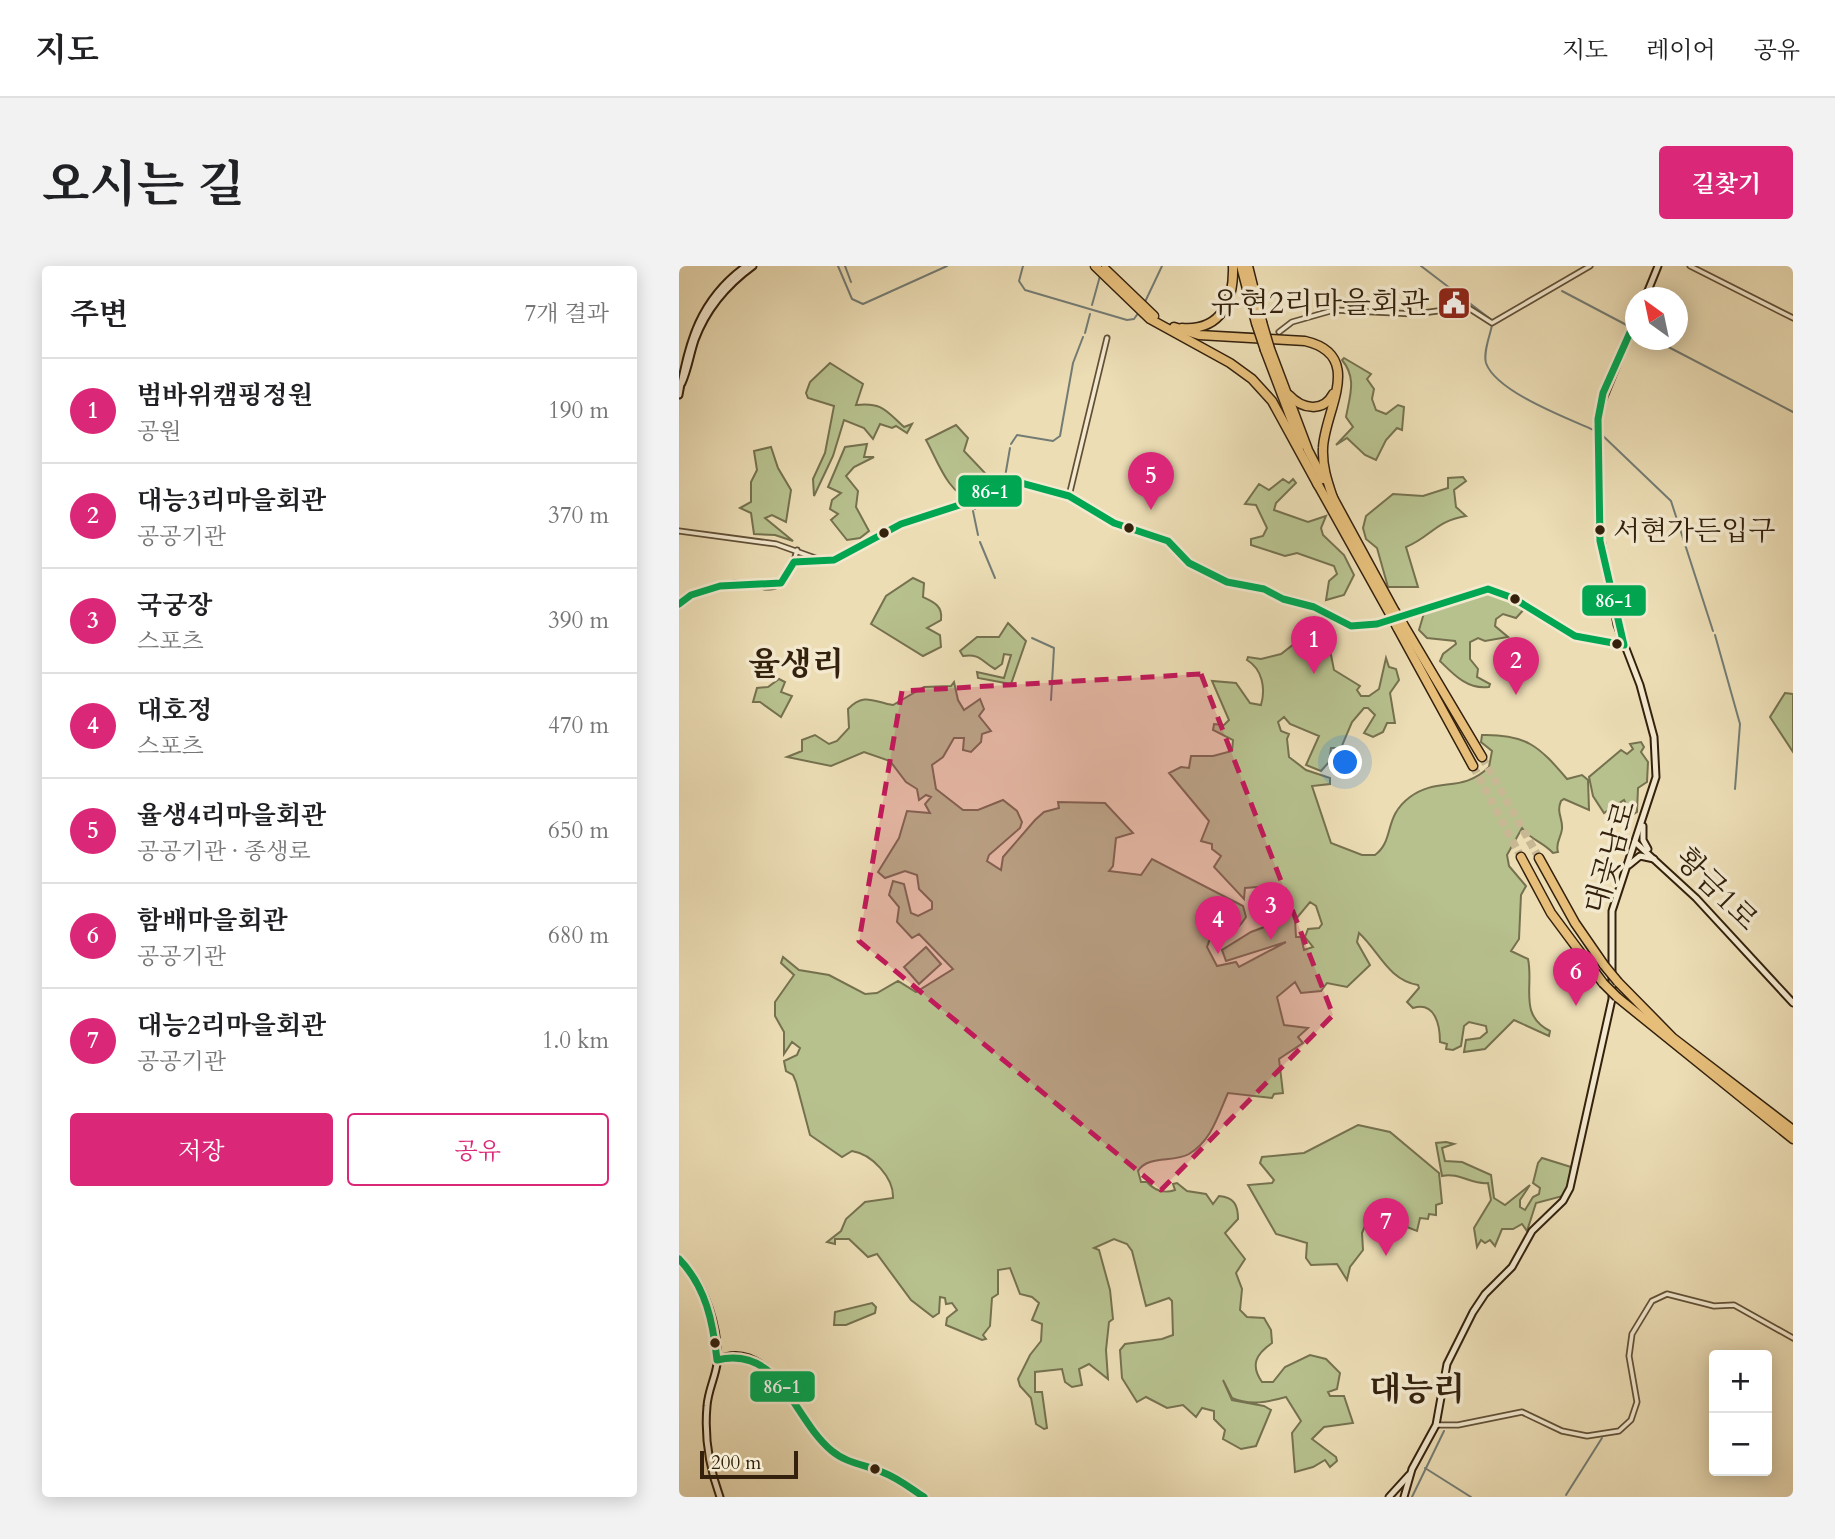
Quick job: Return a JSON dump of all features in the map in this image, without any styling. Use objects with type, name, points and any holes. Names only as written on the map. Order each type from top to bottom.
[{"type":"highway","points":[[1095,266],[1106,272],[1144,311],[1242,370],[1264,391],[1392,612],[1482,757]]},
{"type":"highway","points":[[1172,328],[1197,328],[1221,316],[1231,298],[1233,266]]},
{"type":"highway","points":[[1241,266],[1281,400],[1318,485]]},
{"type":"highway","points":[[1248,266],[1259,323]]},
{"type":"highway","points":[[1172,328],[1202,339],[1307,345],[1328,360],[1335,374],[1335,390],[1324,405],[1305,406],[1286,391],[1267,349]]},
{"type":"highway","points":[[1172,328],[1199,335],[1305,341],[1318,346],[1329,355],[1339,381],[1326,424],[1323,463],[1335,501]]},
{"type":"highway","points":[[1280,375],[1308,450],[1392,612]]},
{"type":"highway","points":[[1400,625],[1473,766]]},
{"type":"highway","points":[[1521,857],[1551,913],[1617,997],[1655,1031],[1793,1139]]},
{"type":"highway","points":[[1539,858],[1575,923],[1618,982],[1673,1038],[1793,1130]]},
{"type":"street","points":[[679,395],[680,373],[688,344],[708,306],[723,286],[746,266]]},
{"type":"street","points":[[680,386],[699,331],[714,306],[739,277],[753,266]]},
{"type":"street","points":[[1279,332],[1292,322],[1334,310],[1415,314],[1467,307],[1492,323],[1590,266]]},
{"type":"street","points":[[1690,266],[1793,317]]},
{"type":"street","points":[[1650,287],[1658,267]]},
{"type":"street","points":[[1069,496],[1107,338]]},
{"type":"street","name":"대곶남로","points":[[1405,1495],[1412,1469],[1436,1425],[1444,1374],[1473,1312],[1485,1294],[1512,1267],[1532,1231],[1563,1201],[1570,1188],[1611,1002],[1614,974],[1612,911],[1656,777],[1656,748],[1644,696],[1624,645],[1600,541],[1598,419],[1604,393],[1625,342]]},
{"type":"street","points":[[794,562],[834,560],[911,520],[979,499],[1004,479],[1069,496],[1114,523],[1162,538],[1189,563],[1227,582],[1264,589],[1314,607],[1351,626],[1386,622],[1488,589],[1513,598],[1575,636],[1624,645]]},
{"type":"street","points":[[679,531],[695,536],[776,544],[820,560]]},
{"type":"street","points":[[679,604],[689,594],[737,584],[771,587],[785,579],[797,550]]},
{"type":"street","points":[[1643,820],[1643,840],[1657,860]]},
{"type":"street","name":"황금1로","points":[[1635,842],[1657,860],[1793,1003]]},
{"type":"street","points":[[1626,869],[1640,856],[1657,860]]},
{"type":"street","points":[[679,1259],[694,1276],[710,1313],[717,1360],[707,1401],[706,1432],[708,1461],[720,1497]]},
{"type":"street","points":[[1436,1425],[1458,1425],[1522,1412],[1562,1431],[1587,1436],[1619,1431],[1633,1417],[1637,1402],[1629,1356],[1632,1334],[1652,1301],[1667,1294],[1714,1306],[1734,1305],[1793,1338]]},
{"type":"street","points":[[717,1360],[740,1354],[762,1365],[783,1386],[811,1429],[833,1451],[856,1464],[887,1473],[924,1497]]},
{"type":"street","points":[[1392,1497],[1412,1469]]},
{"type":"street","points":[[1392,1497],[1405,1495]]},
{"type":"highlighted area","points":[[1201,674],[1333,1015],[1161,1190],[859,941],[902,691]]},
{"type":"green space","points":[[1344,358],[1371,374],[1367,379],[1374,389],[1372,399],[1376,410],[1386,414],[1398,405],[1404,407],[1402,430],[1397,428],[1386,440],[1376,460],[1365,455],[1347,438],[1336,445],[1353,427],[1346,417],[1351,380],[1342,360]]},
{"type":"green space","points":[[830,363],[863,384],[856,405],[878,406],[904,427],[912,424],[907,433],[896,426],[892,428],[880,424],[873,439],[864,428],[844,420],[833,456],[814,496],[813,479],[825,453],[834,406],[808,398],[806,393],[810,382]]},
{"type":"green space","points":[[956,425],[968,438],[964,451],[985,473],[980,480],[966,485],[966,491],[971,492],[989,484],[985,493],[972,499],[956,491],[950,484],[926,440]]},
{"type":"green space","points":[[867,444],[864,457],[874,457],[854,467],[846,476],[858,491],[856,507],[869,531],[860,538],[847,540],[831,520],[838,514],[830,509],[832,500],[841,493],[828,487],[845,447]]},
{"type":"green space","points":[[771,447],[778,468],[791,490],[786,522],[772,515],[765,518],[793,541],[775,535],[754,534],[751,513],[740,508],[751,502],[751,482],[757,470],[754,451]]},
{"type":"green space","points":[[1463,477],[1466,481],[1454,490],[1456,507],[1466,516],[1440,525],[1406,547],[1418,587],[1388,587],[1377,548],[1366,539],[1363,528],[1366,516],[1393,494],[1423,496],[1448,488],[1448,478]]},
{"type":"green space","points":[[1283,479],[1289,483],[1293,479],[1296,483],[1276,503],[1274,510],[1308,522],[1326,516],[1321,528],[1323,535],[1344,555],[1354,575],[1344,595],[1326,600],[1329,581],[1337,574],[1334,566],[1297,553],[1285,556],[1251,545],[1251,539],[1263,536],[1267,528],[1256,505],[1245,504],[1259,484],[1269,490]]},
{"type":"green space","points":[[913,578],[924,583],[923,597],[937,605],[941,611],[941,620],[927,628],[940,635],[941,647],[923,656],[871,624],[886,596]]},
{"type":"green space","points":[[1484,592],[1497,593],[1526,607],[1516,618],[1503,614],[1496,619],[1495,626],[1508,637],[1485,641],[1478,638],[1470,642],[1470,659],[1478,669],[1477,677],[1490,684],[1489,687],[1468,684],[1440,661],[1443,654],[1456,644],[1455,641],[1427,638],[1419,630],[1424,613]]},
{"type":"green space","points":[[1008,623],[1026,641],[1011,684],[978,678],[977,672],[1004,678],[1011,655],[1004,654],[1002,664],[995,669],[977,657],[963,656],[960,651],[977,637],[999,637]]},
{"type":"green space","points":[[1317,626],[1329,645],[1334,670],[1360,686],[1357,690],[1361,696],[1369,696],[1379,689],[1386,658],[1389,667],[1396,669],[1399,680],[1390,693],[1395,723],[1387,723],[1383,732],[1373,737],[1364,733],[1375,715],[1368,708],[1364,708],[1352,722],[1341,748],[1331,748],[1329,762],[1321,771],[1306,765],[1319,736],[1290,724],[1284,717],[1278,722],[1281,731],[1289,734],[1289,757],[1306,770],[1330,778],[1330,784],[1312,786],[1331,843],[1362,855],[1375,855],[1385,842],[1396,812],[1410,797],[1431,787],[1469,780],[1489,767],[1492,751],[1481,742],[1482,735],[1510,737],[1531,744],[1567,779],[1582,775],[1588,780],[1589,810],[1564,799],[1561,801],[1559,809],[1562,829],[1558,852],[1553,853],[1522,828],[1507,855],[1509,866],[1526,886],[1521,895],[1519,939],[1511,951],[1528,959],[1531,1008],[1534,1017],[1550,1031],[1549,1036],[1514,1020],[1485,1049],[1464,1052],[1466,1040],[1480,1038],[1487,1032],[1486,1026],[1469,1022],[1464,1026],[1461,1046],[1453,1050],[1446,1049],[1447,1044],[1440,1042],[1437,1022],[1431,1011],[1427,1008],[1413,1008],[1407,1002],[1419,988],[1418,985],[1391,971],[1359,933],[1357,942],[1370,965],[1347,987],[1327,983],[1321,991],[1301,993],[1295,982],[1277,997],[1284,1025],[1308,1028],[1298,1037],[1303,1043],[1279,1059],[1283,1093],[1274,1094],[1272,1098],[1228,1093],[1213,1126],[1197,1148],[1183,1157],[1148,1163],[1138,1171],[1141,1182],[1147,1182],[1160,1191],[1175,1190],[1173,1184],[1177,1183],[1187,1191],[1206,1194],[1213,1204],[1219,1196],[1234,1203],[1238,1219],[1225,1233],[1245,1259],[1236,1273],[1242,1289],[1240,1310],[1247,1317],[1264,1318],[1271,1330],[1272,1343],[1262,1351],[1256,1365],[1262,1382],[1273,1382],[1285,1367],[1310,1355],[1326,1359],[1340,1373],[1337,1389],[1328,1392],[1330,1396],[1344,1396],[1353,1423],[1324,1427],[1312,1439],[1336,1457],[1337,1461],[1330,1467],[1325,1460],[1295,1472],[1292,1433],[1301,1421],[1286,1397],[1245,1402],[1232,1398],[1223,1380],[1232,1400],[1264,1406],[1271,1410],[1256,1446],[1241,1449],[1223,1439],[1225,1430],[1214,1419],[1214,1411],[1202,1408],[1196,1417],[1183,1405],[1167,1408],[1146,1397],[1137,1402],[1122,1378],[1120,1350],[1125,1344],[1173,1335],[1172,1301],[1169,1298],[1146,1306],[1132,1251],[1127,1244],[1114,1239],[1094,1248],[1099,1250],[1110,1290],[1113,1319],[1109,1322],[1106,1350],[1108,1379],[1089,1364],[1079,1369],[1082,1385],[1072,1387],[1065,1382],[1062,1369],[1035,1372],[1035,1392],[1042,1392],[1047,1428],[1044,1429],[1036,1424],[1031,1398],[1020,1386],[1018,1379],[1030,1355],[1041,1341],[1042,1324],[1032,1320],[1039,1303],[1032,1297],[1020,1294],[1010,1268],[998,1270],[998,1294],[992,1298],[990,1326],[983,1335],[986,1339],[982,1340],[946,1325],[947,1318],[957,1310],[952,1303],[946,1304],[945,1298],[940,1297],[939,1313],[933,1317],[911,1300],[877,1254],[868,1257],[849,1239],[835,1239],[835,1244],[827,1242],[841,1231],[846,1219],[865,1202],[893,1198],[892,1190],[886,1175],[867,1157],[852,1151],[842,1157],[810,1135],[796,1082],[793,1075],[786,1071],[784,1061],[797,1055],[800,1048],[792,1042],[784,1054],[784,1032],[775,1016],[775,1002],[794,975],[781,963],[783,957],[799,970],[829,975],[865,994],[877,993],[898,981],[916,992],[953,969],[919,934],[912,938],[897,922],[899,907],[889,895],[893,881],[904,884],[911,913],[918,916],[932,909],[932,902],[919,889],[917,875],[905,871],[885,878],[878,872],[899,838],[907,811],[930,813],[925,804],[931,797],[926,795],[919,800],[917,789],[906,782],[890,761],[864,752],[831,766],[787,757],[802,751],[802,740],[815,735],[829,744],[837,741],[849,728],[848,709],[859,701],[869,699],[893,705],[924,687],[951,686],[954,682],[958,700],[964,710],[980,699],[984,709],[979,716],[991,731],[982,734],[981,742],[971,752],[963,750],[964,738],[954,738],[943,757],[932,765],[936,789],[963,810],[978,810],[1003,800],[1017,811],[1022,822],[1020,828],[989,855],[987,861],[1001,870],[1003,857],[1044,812],[1059,808],[1058,802],[1105,803],[1133,833],[1116,838],[1113,866],[1109,871],[1141,875],[1152,859],[1243,906],[1246,917],[1235,930],[1210,939],[1207,947],[1217,966],[1236,962],[1239,967],[1286,942],[1226,961],[1222,950],[1251,932],[1275,923],[1274,915],[1263,916],[1257,902],[1257,887],[1245,888],[1244,899],[1214,867],[1221,856],[1212,849],[1212,844],[1201,841],[1209,821],[1169,773],[1181,767],[1189,768],[1191,756],[1213,756],[1232,751],[1233,740],[1213,730],[1214,724],[1224,725],[1229,720],[1212,681],[1236,683],[1250,703],[1261,705],[1261,680],[1256,668],[1247,660],[1248,657],[1261,659],[1281,654]],"holes":[[[1310,902],[1316,906],[1322,924],[1319,928],[1308,929],[1305,937],[1313,947],[1304,950],[1301,937],[1296,937],[1295,920]]]},
{"type":"green space","points":[[779,679],[785,682],[781,692],[792,696],[781,717],[760,702],[753,702],[757,688],[768,687]]},
{"type":"green space","points":[[1785,693],[1793,694],[1793,752],[1770,717]]},
{"type":"green space","points":[[1641,742],[1644,747],[1641,752],[1648,762],[1647,782],[1638,788],[1637,812],[1632,815],[1624,800],[1604,813],[1593,796],[1589,777],[1621,750],[1627,754],[1633,749],[1630,744]]},
{"type":"green space","points":[[926,947],[941,964],[919,984],[904,967]]},
{"type":"green space","points":[[1358,1125],[1390,1132],[1439,1173],[1442,1203],[1436,1205],[1436,1215],[1429,1214],[1428,1219],[1420,1218],[1417,1231],[1389,1220],[1372,1209],[1362,1233],[1363,1250],[1350,1267],[1347,1280],[1337,1264],[1311,1265],[1306,1258],[1307,1243],[1276,1234],[1248,1185],[1272,1183],[1274,1180],[1260,1163],[1262,1157],[1304,1153]]},
{"type":"green space","points":[[1436,1143],[1454,1144],[1442,1148],[1445,1161],[1462,1162],[1491,1175],[1494,1198],[1505,1205],[1530,1185],[1520,1200],[1520,1207],[1525,1210],[1533,1197],[1539,1194],[1540,1188],[1533,1183],[1542,1158],[1571,1167],[1568,1188],[1563,1196],[1536,1203],[1527,1231],[1522,1224],[1513,1229],[1502,1229],[1495,1246],[1490,1240],[1485,1243],[1481,1240],[1477,1247],[1474,1228],[1491,1200],[1488,1183],[1442,1176]]},
{"type":"green space","points":[[872,1303],[876,1307],[875,1313],[846,1325],[834,1325],[835,1312]]},
{"type":"waterway","points":[[838,266],[852,299],[863,304],[947,266]]},
{"type":"waterway","points":[[845,266],[851,282]]},
{"type":"waterway","points":[[1023,266],[1019,281],[1025,290],[1127,320],[1134,319],[1139,312]]},
{"type":"waterway","points":[[1144,304],[1162,266]]},
{"type":"waterway","points":[[1421,266],[1493,321]]},
{"type":"waterway","points":[[1092,305],[1100,276]]},
{"type":"waterway","points":[[1562,291],[1625,324]]},
{"type":"waterway","points":[[1085,333],[1090,314]]},
{"type":"waterway","points":[[1492,325],[1485,359],[1492,374],[1518,394],[1596,431]]},
{"type":"waterway","points":[[1011,444],[1017,435],[1053,441],[1060,436],[1073,363],[1083,337]]},
{"type":"waterway","points":[[1674,350],[1793,412]]},
{"type":"waterway","points":[[1601,434],[1671,501],[1713,631]]},
{"type":"waterway","points":[[1005,477],[1010,448]]},
{"type":"waterway","points":[[975,509],[1003,481]]},
{"type":"waterway","points":[[973,511],[978,535]]},
{"type":"waterway","points":[[980,542],[995,578]]},
{"type":"waterway","points":[[1715,635],[1740,724],[1735,789]]},
{"type":"waterway","points":[[1032,638],[1054,648],[1051,700]]},
{"type":"waterway","points":[[1412,1497],[1444,1431]]},
{"type":"waterway","points":[[1566,1495],[1602,1438]]},
{"type":"waterway","points":[[1425,1468],[1471,1497]]},
{"type":"tunnel","points":[[1482,757],[1539,858]]},
{"type":"tunnel","points":[[1473,766],[1521,857]]},
{"type":"transit line","name":"86-1","points":[[679,604],[691,595],[720,586],[781,583],[794,562],[834,560],[901,524],[984,497],[998,482],[1006,479],[1069,496],[1114,523],[1168,541],[1189,563],[1227,582],[1264,589],[1283,599],[1314,607],[1351,626],[1377,624],[1488,589],[1513,598],[1575,636],[1624,645],[1600,541],[1598,419],[1603,393],[1625,344]]},
{"type":"transit line","name":"86-1","points":[[679,1259],[696,1281],[707,1306],[717,1360],[739,1358],[756,1363],[784,1388],[818,1437],[832,1451],[850,1461],[893,1477],[924,1497]]},
{"type":"place","name":"유현2리마을회관","points":[[1454,303]]},
{"type":"place","name":"율생4리마을회관","points":[[1151,510]]},
{"type":"place","name":"서현가든입구","points":[[1600,530]]},
{"type":"place","name":"범바위캠핑정원","points":[[1314,674]]},
{"type":"place","name":"대능3리마을회관","points":[[1516,695]]},
{"type":"place","name":"국궁장","points":[[1271,940]]},
{"type":"place","name":"대호정","points":[[1218,954]]},
{"type":"place","name":"함배마을회관","points":[[1576,1006]]},
{"type":"place","name":"대능2리마을회관","points":[[1386,1256]]},
{"type":"district","name":"율생리","points":[[796,663]]},
{"type":"district","name":"대능리","points":[[1417,1388]]}]
